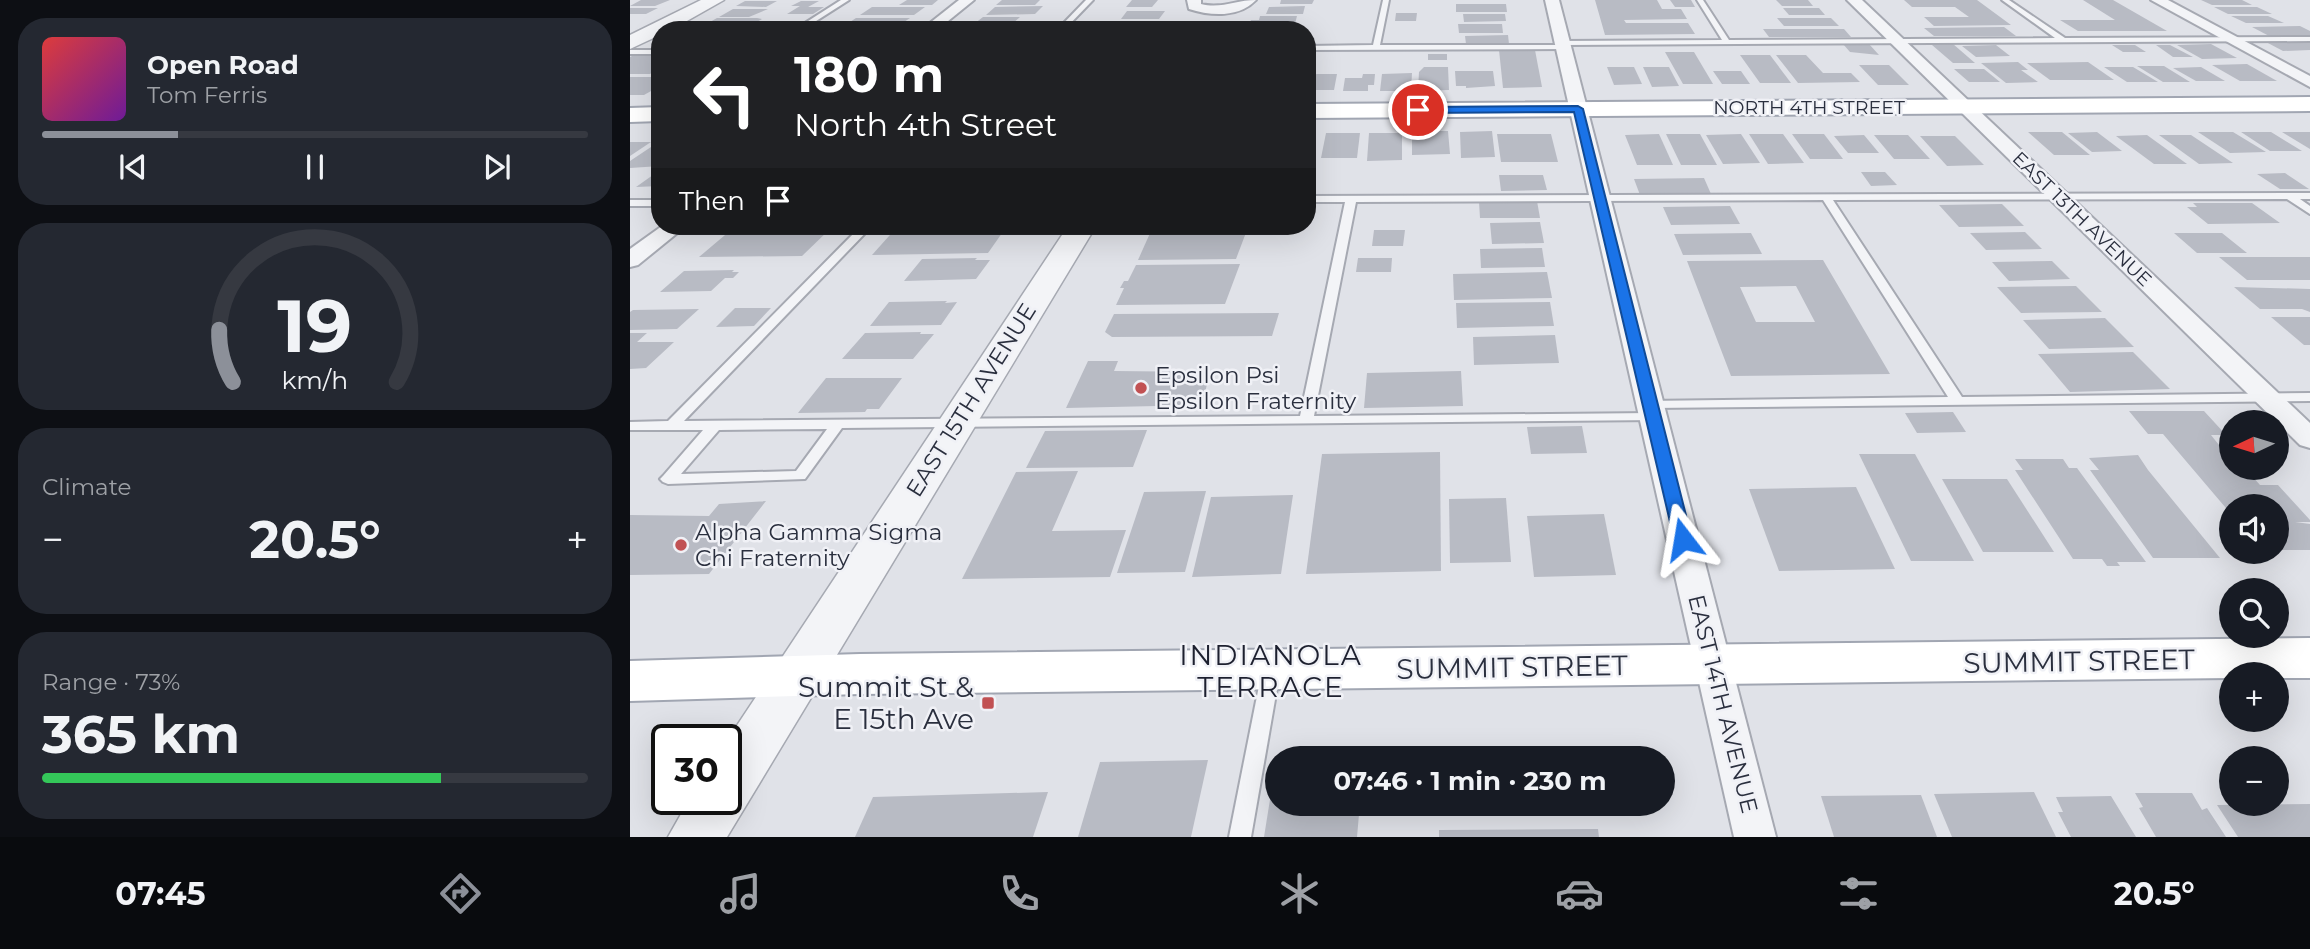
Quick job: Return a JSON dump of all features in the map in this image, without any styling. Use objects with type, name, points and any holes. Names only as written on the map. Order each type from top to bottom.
[{"type":"main road","name":"NORTH 4TH STREET","points":[[1316,111],[2310,104]]},
{"type":"main road","points":[[630,115],[651,114]]},
{"type":"main road","name":"SUMMIT STREET","points":[[630,681],[798,676],[2310,658]]},
{"type":"street","points":[[673,21],[715,0]]},
{"type":"street","points":[[940,21],[967,0]]},
{"type":"street","points":[[1194,0],[1194,6],[1213,15],[1250,0]]},
{"type":"street","name":"EAST 14TH AVENUE","points":[[1552,0],[1755,837]]},
{"type":"street","name":"EAST 13TH AVENUE","points":[[1854,0],[2310,439]]},
{"type":"street","points":[[2158,0],[2310,82]]},
{"type":"street","points":[[630,43],[651,32]]},
{"type":"street","points":[[630,260],[663,235]]},
{"type":"street","name":"EAST 15TH AVENUE","points":[[742,763],[1076,235]]},
{"type":"street","points":[[696,837],[710,815]]},
{"type":"lane","points":[[812,21],[846,0]]},
{"type":"lane","points":[[1069,21],[1090,0]]},
{"type":"lane","points":[[1376,48],[1386,0]]},
{"type":"lane","points":[[1700,0],[1727,43]]},
{"type":"lane","points":[[2006,0],[2064,41]]},
{"type":"lane","points":[[1316,48],[2310,39]]},
{"type":"lane","points":[[630,52],[651,52]]},
{"type":"lane","points":[[2289,196],[2310,211]]},
{"type":"lane","points":[[1316,199],[2310,196]]},
{"type":"lane","points":[[1826,197],[1958,401]]},
{"type":"lane","points":[[1306,420],[1351,199]]},
{"type":"lane","points":[[630,203],[651,203]]},
{"type":"lane","points":[[672,425],[858,235]]},
{"type":"lane","points":[[630,426],[1306,420],[1958,401],[2310,397]]},
{"type":"lane","points":[[715,425],[668,479],[800,476],[838,424]]},
{"type":"lane","points":[[1240,837],[1271,670]]},
{"type":"building","points":[[641,0],[670,0],[655,6],[630,6]]},
{"type":"building","points":[[907,0],[938,0],[932,5],[899,5]]},
{"type":"building","points":[[1002,0],[1040,0],[1035,5],[996,5]]},
{"type":"building","points":[[1132,0],[1158,0],[1152,7],[1126,7]]},
{"type":"building","points":[[1281,0],[1314,0],[1312,4],[1280,4]]},
{"type":"building","points":[[1595,0],[1657,0],[1662,9],[1681,9],[1687,19],[1624,20],[1626,23],[1688,23],[1695,34],[1605,35]]},
{"type":"building","points":[[1670,0],[1691,0],[1695,7],[1675,7]]},
{"type":"building","points":[[1776,0],[1808,0],[1813,6],[1782,6]]},
{"type":"building","points":[[1904,0],[1977,0],[2011,25],[1934,26],[1924,17],[1969,17],[1955,7],[1912,7]]},
{"type":"building","points":[[2083,0],[2113,0],[2167,31],[2078,31],[2060,20],[2115,20]]},
{"type":"building","points":[[2201,0],[2242,0],[2252,5],[2212,5]]},
{"type":"building","points":[[745,1],[777,1],[766,7],[736,6]]},
{"type":"building","points":[[801,1],[819,1],[808,7],[824,7],[813,14],[787,14],[800,6],[791,6]]},
{"type":"building","points":[[1456,4],[1506,4],[1507,12],[1456,12]]},
{"type":"building","points":[[1043,6],[1035,14],[986,15],[995,7]]},
{"type":"building","points":[[1305,6],[1303,14],[1266,14],[1269,7]]},
{"type":"building","points":[[872,7],[925,7],[914,15],[860,15]]},
{"type":"building","points":[[2214,7],[2257,7],[2272,14],[2228,14]]},
{"type":"building","points":[[630,8],[658,8],[646,14],[630,14]]},
{"type":"building","points":[[1783,8],[1819,8],[1825,15],[1789,15]]},
{"type":"building","points":[[733,9],[768,9],[749,17],[719,17]]},
{"type":"building","points":[[1127,11],[1165,11],[1159,19],[1121,19]]},
{"type":"building","points":[[1396,13],[1417,13],[1416,21],[1395,21]]},
{"type":"building","points":[[1463,14],[1505,14],[1506,21],[1464,22]]},
{"type":"building","points":[[1260,16],[1297,16],[1296,21],[1250,21],[1259,20]]},
{"type":"building","points":[[2231,16],[2268,16],[2284,23],[2246,23]]},
{"type":"building","points":[[983,17],[1020,17],[1015,21],[978,21]]},
{"type":"building","points":[[717,18],[762,19],[759,21],[712,21]]},
{"type":"building","points":[[856,18],[910,18],[906,21],[852,21]]},
{"type":"building","points":[[1777,18],[1831,18],[1839,26],[1784,26]]},
{"type":"building","points":[[1458,24],[1502,24],[1503,33],[1459,33]]},
{"type":"building","points":[[2300,26],[2310,31],[2310,36],[2271,37],[2252,27]]},
{"type":"building","points":[[2004,27],[2016,36],[1934,36],[1924,28]]},
{"type":"building","points":[[1763,29],[1844,29],[1851,37],[1769,37]]},
{"type":"building","points":[[1508,35],[1509,44],[1466,44],[1465,36]]},
{"type":"building","points":[[2266,42],[2310,42],[2310,50],[2283,51]]},
{"type":"building","points":[[1843,44],[1869,44],[1879,55],[1850,52]]},
{"type":"building","points":[[1953,44],[1975,63],[1953,63],[1932,45]]},
{"type":"building","points":[[2211,44],[2237,58],[2202,59],[2177,45]]},
{"type":"building","points":[[1996,45],[2010,56],[1976,57],[1962,46]]},
{"type":"building","points":[[2112,45],[2135,45],[2146,52],[2123,52]]},
{"type":"building","points":[[2156,45],[2170,45],[2193,57],[2173,57]]},
{"type":"building","points":[[1499,50],[1535,50],[1542,87],[1503,88]]},
{"type":"building","points":[[1665,52],[1694,52],[1713,84],[1683,84]]},
{"type":"building","points":[[1428,54],[1447,54],[1447,60],[1428,60]]},
{"type":"building","points":[[651,55],[651,73],[630,74],[630,57]]},
{"type":"building","points":[[1740,55],[1770,55],[1791,83],[1760,83]]},
{"type":"building","points":[[1776,55],[1806,55],[1823,73],[1851,73],[1860,82],[1798,83]]},
{"type":"building","points":[[2018,62],[2028,70],[2021,70],[2038,82],[2006,83],[1981,63]]},
{"type":"building","points":[[2088,62],[2114,80],[2050,80],[2027,63]]},
{"type":"building","points":[[2247,64],[2277,81],[2240,81],[2212,65]]},
{"type":"building","points":[[1859,65],[1889,65],[1909,85],[1878,85]]},
{"type":"building","points":[[2137,66],[2164,66],[2190,82],[2163,82]]},
{"type":"building","points":[[1424,67],[1448,67],[1449,90],[1418,91],[1419,72]]},
{"type":"building","points":[[1607,67],[1634,67],[1642,84],[1614,85]]},
{"type":"building","points":[[1643,67],[1669,67],[1679,86],[1652,87]]},
{"type":"building","points":[[2104,67],[2133,67],[2158,82],[2127,82]]},
{"type":"building","points":[[2201,67],[2225,81],[2196,81],[2173,68]]},
{"type":"building","points":[[1954,69],[1984,69],[2000,82],[1969,82]]},
{"type":"building","points":[[1455,71],[1493,71],[1495,86],[1456,86]]},
{"type":"building","points":[[1713,71],[1741,71],[1750,84],[1722,84]]},
{"type":"building","points":[[1412,73],[1411,91],[1380,91],[1382,74]]},
{"type":"building","points":[[1316,74],[1337,74],[1334,90],[1316,90]]},
{"type":"building","points":[[1363,74],[1375,74],[1374,85],[1368,85],[1368,91],[1343,91],[1345,78],[1362,78]]},
{"type":"building","points":[[630,77],[651,77],[651,91],[644,95],[630,95]]},
{"type":"building","points":[[1412,131],[1448,131],[1450,154],[1412,155]]},
{"type":"building","points":[[1492,131],[1495,157],[1461,158],[1460,132]]},
{"type":"building","points":[[2028,132],[2062,132],[2090,155],[2054,155]]},
{"type":"building","points":[[2097,132],[2122,151],[2092,152],[2068,133]]},
{"type":"building","points":[[2198,132],[2233,132],[2266,152],[2230,153]]},
{"type":"building","points":[[2241,132],[2271,132],[2302,151],[2270,151]]},
{"type":"building","points":[[2282,132],[2310,132],[2310,149]]},
{"type":"building","points":[[1326,133],[1360,133],[1357,158],[1321,158]]},
{"type":"building","points":[[1369,133],[1402,133],[1402,160],[1367,161]]},
{"type":"building","points":[[1497,134],[1551,134],[1558,162],[1501,162]]},
{"type":"building","points":[[1659,134],[1673,165],[1637,165],[1625,135]]},
{"type":"building","points":[[1666,134],[1700,134],[1717,165],[1681,165]]},
{"type":"building","points":[[1741,134],[1760,163],[1723,164],[1706,135]]},
{"type":"building","points":[[1749,134],[1783,134],[1804,163],[1768,164]]},
{"type":"building","points":[[1792,134],[1824,134],[1843,159],[1810,159]]},
{"type":"building","points":[[1864,135],[1879,153],[1848,153],[1834,136]]},
{"type":"building","points":[[1874,135],[1908,135],[1930,159],[1894,159]]},
{"type":"building","points":[[2147,135],[2187,164],[2154,164],[2116,136]]},
{"type":"building","points":[[2159,135],[2191,135],[2233,163],[2199,164]]},
{"type":"building","points":[[1920,136],[1955,136],[1984,165],[1947,166]]},
{"type":"building","points":[[630,142],[651,142],[630,156]]},
{"type":"building","points":[[651,147],[651,167],[630,168],[630,161]]},
{"type":"building","points":[[1861,172],[1885,172],[1897,185],[1871,186]]},
{"type":"building","points":[[2285,173],[2309,189],[2280,189],[2257,174]]},
{"type":"building","points":[[1499,175],[1543,175],[1547,190],[1501,191]]},
{"type":"building","points":[[651,176],[651,186],[636,187]]},
{"type":"building","points":[[1704,178],[1711,194],[1640,195],[1634,179]]},
{"type":"building","points":[[1537,201],[1540,218],[1480,218],[1479,202]]},
{"type":"building","points":[[2193,203],[2252,203],[2280,223],[2208,224],[2187,207],[2197,207]]},
{"type":"building","points":[[2002,204],[2024,226],[1959,227],[1939,205]]},
{"type":"building","points":[[1730,206],[1740,224],[1671,225],[1663,207]]},
{"type":"building","points":[[1540,222],[1544,243],[1492,244],[1490,223]]},
{"type":"building","points":[[1374,230],[1405,230],[1403,246],[1372,246]]},
{"type":"building","points":[[2025,232],[2042,249],[1986,250],[1970,233]]},
{"type":"building","points":[[1751,233],[1762,254],[1683,255],[1674,234]]},
{"type":"building","points":[[2174,233],[2222,233],[2247,253],[2197,253]]},
{"type":"building","points":[[725,235],[824,235],[802,256],[699,257]]},
{"type":"building","points":[[890,235],[1001,235],[988,253],[872,255]]},
{"type":"building","points":[[1149,235],[1245,235],[1236,259],[1138,260]]},
{"type":"building","points":[[1542,248],[1545,267],[1481,268],[1480,249]]},
{"type":"building","points":[[2219,257],[2310,257],[2310,280],[2247,280]]},
{"type":"building","points":[[977,258],[975,260],[990,260],[976,279],[904,281],[922,259]]},
{"type":"building","points":[[1358,258],[1392,258],[1391,272],[1356,272]]},
{"type":"building","points":[[1823,260],[1890,374],[1731,376],[1687,261]],"holes":[[[1796,286],[1815,322],[1756,322],[1740,287]]]},
{"type":"building","points":[[2052,261],[2070,279],[2009,281],[1992,262]]},
{"type":"building","points":[[1240,264],[1225,304],[1116,305],[1124,288],[1120,288],[1124,281],[1128,281],[1136,265]]},
{"type":"building","points":[[734,270],[732,272],[739,272],[733,278],[725,278],[711,291],[660,292],[684,271]]},
{"type":"building","points":[[1547,272],[1552,298],[1454,300],[1453,274]]},
{"type":"building","points":[[2076,286],[2102,312],[2021,313],[1997,287]]},
{"type":"building","points":[[2234,287],[2310,289],[2310,312],[2302,309],[2260,309]]},
{"type":"building","points":[[947,301],[945,303],[957,302],[941,325],[870,326],[889,302]]},
{"type":"building","points":[[1550,302],[1554,326],[1457,328],[1456,303]]},
{"type":"building","points":[[735,308],[771,308],[754,326],[716,327]]},
{"type":"building","points":[[699,309],[677,329],[630,330],[630,312],[633,310]]},
{"type":"building","points":[[1279,313],[1272,336],[1112,337],[1105,332],[1114,314]]},
{"type":"building","points":[[2271,317],[2310,317],[2310,345],[2304,345]]},
{"type":"building","points":[[2105,318],[2134,347],[2049,349],[2023,320]]},
{"type":"building","points":[[921,332],[920,334],[934,334],[913,359],[842,359],[865,333]]},
{"type":"building","points":[[630,333],[647,333],[637,342],[674,342],[646,368],[630,369]]},
{"type":"building","points":[[1555,335],[1559,363],[1474,365],[1473,337]]},
{"type":"building","points":[[2133,352],[2170,389],[2070,392],[2038,354]]},
{"type":"building","name":"Epsilon Psi Epsilon Fraternity","points":[[1088,361],[1118,361],[1114,371],[1210,372],[1202,405],[1066,408]]},
{"type":"building","points":[[1461,371],[1463,406],[1364,408],[1367,373]]},
{"type":"building","points":[[826,378],[902,378],[879,409],[867,409],[865,412],[798,413]]},
{"type":"building","points":[[2129,411],[2204,411],[2219,427],[2219,435],[2211,435],[2219,445],[2219,480],[2256,480],[2260,485],[2278,485],[2286,494],[2219,494],[2219,500],[2163,434],[2148,434]]},
{"type":"building","points":[[1953,412],[1966,432],[1917,433],[1905,413]]},
{"type":"building","points":[[1582,426],[1587,453],[1531,454],[1527,427]]},
{"type":"building","points":[[1147,430],[1133,467],[1026,468],[1045,431]]},
{"type":"building","points":[[1440,452],[1441,571],[1306,574],[1322,454]]},
{"type":"building","points":[[1859,454],[1915,454],[1974,561],[1911,561]]},
{"type":"building","points":[[2138,455],[2219,558],[2153,558],[2090,470],[2099,470],[2089,458]]},
{"type":"building","points":[[2015,459],[2063,459],[2069,468],[2077,468],[2146,562],[2117,562],[2120,566],[2107,566],[2102,559],[2073,559],[2015,470],[2023,470]]},
{"type":"building","points":[[1078,471],[1052,531],[1126,530],[1110,577],[962,579],[1016,472]]},
{"type":"building","points":[[1942,479],[2007,479],[2054,552],[1983,552]]},
{"type":"building","points":[[1856,487],[1895,569],[1779,571],[1749,489]]},
{"type":"building","points":[[1206,491],[1185,572],[1117,573],[1144,492]]},
{"type":"building","points":[[1293,495],[1281,574],[1192,577],[1211,497]]},
{"type":"building","points":[[2289,497],[2310,520],[2295,522],[2310,524],[2310,550],[2289,550]]},
{"type":"building","points":[[1506,498],[1511,562],[1450,563],[1449,499]]},
{"type":"building","name":"Alpha Gamma Sigma Chi Fraternity","points":[[766,501],[709,574],[630,575],[630,515],[709,516],[719,504]]},
{"type":"building","points":[[1604,514],[1616,575],[1534,577],[1527,516]]},
{"type":"building","points":[[1208,760],[1191,837],[1078,837],[1100,762]]},
{"type":"building","points":[[1048,792],[1033,837],[855,837],[873,797]]},
{"type":"building","points":[[2034,792],[2056,837],[1952,837],[1934,794]]},
{"type":"building","points":[[2135,793],[2192,793],[2202,810],[2207,808],[2226,837],[2156,837],[2139,808],[2143,807]]},
{"type":"building","points":[[1921,795],[1937,837],[1834,837],[1821,796]]},
{"type":"building","points":[[2111,796],[2136,837],[2071,837],[2058,812],[2063,812],[2056,797]]},
{"type":"building","points":[[2289,804],[2310,804],[2310,837],[2238,837],[2224,816],[2289,816]]},
{"type":"building","points":[[1267,816],[1359,816],[1357,837],[1264,837]]},
{"type":"building","points":[[1598,829],[1599,837],[1439,837],[1439,830]]},
{"type":"place","name":"Epsilon Psi Epsilon Fraternity","points":[[1141,388]]},
{"type":"place","name":"Alpha Gamma Sigma Chi Fraternity","points":[[681,545]]},
{"type":"place","name":"Summit St & E 15th Ave","points":[[988,703]]},
{"type":"district","name":"INDIANOLA TERRACE","points":[[1271,671]]},
{"type":"route","points":[[1418,110],[1578,109],[1683,539]]}]
